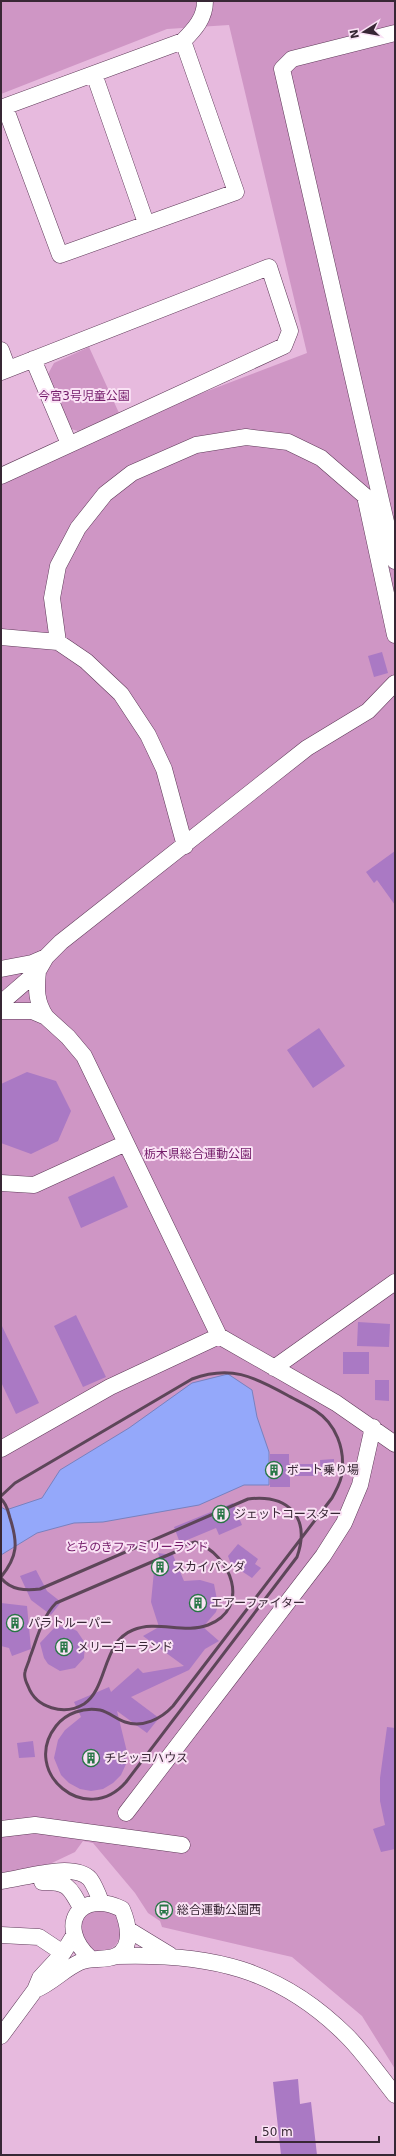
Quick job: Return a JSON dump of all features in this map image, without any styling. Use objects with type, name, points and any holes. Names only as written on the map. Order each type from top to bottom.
[{"type":"street","points":[[183,41],[236,192],[60,255],[3,108],[183,41],[194,30],[205,12],[205,1]]},
{"type":"street","points":[[395,33],[292,59],[282,69],[395,561]]},
{"type":"street","points":[[94,74],[146,223]]},
{"type":"street","points":[[1,350],[5,370],[269,267],[290,331],[284,346],[1,476]]},
{"type":"street","points":[[32,359],[68,444]]},
{"type":"street","points":[[58,642],[52,598],[58,566],[78,528],[105,494],[132,474],[196,445],[246,437],[288,442],[321,458],[365,496],[395,635]]},
{"type":"street","points":[[1,637],[58,642],[86,661],[121,694],[148,735],[164,769],[185,846]]},
{"type":"street","points":[[1,1003],[38,971],[46,957],[61,942],[185,846],[307,748],[368,712],[395,683]]},
{"type":"street","points":[[1,969],[32,963],[46,957]]},
{"type":"street","points":[[38,971],[36,993],[39,1006],[46,1017],[68,1037],[84,1056],[219,1336],[336,1403],[373,1427],[395,1444]]},
{"type":"street","points":[[1,1011],[32,1010],[46,1017]]},
{"type":"street","points":[[1,1183],[34,1185],[126,1143]]},
{"type":"street","points":[[274,1368],[395,1282]]},
{"type":"street","points":[[1,1449],[110,1387],[219,1336]]},
{"type":"street","points":[[126,1813],[269,1629],[328,1549],[344,1522],[360,1485],[373,1427]]},
{"type":"street","points":[[1,1829],[35,1825],[182,1845]]},
{"type":"street","points":[[8,1880],[53,1871],[79,1873],[89,1878],[101,1902]]},
{"type":"street","points":[[8,1880],[59,1882],[67,1885],[81,1908]]},
{"type":"street","points":[[1,2036],[35,1990],[40,1978],[63,1953],[73,1937],[73,1923],[81,1908],[101,1902],[108,1902],[122,1909],[129,1930],[124,1947],[116,1956]]},
{"type":"street","points":[[129,1930],[170,1955]]},
{"type":"street","points":[[1,1935],[39,1937],[63,1953]]},
{"type":"street","points":[[73,1937],[82,1951],[90,1958]]},
{"type":"street","points":[[35,1990],[44,1986],[72,1966],[90,1958],[102,1959],[116,1956],[170,1955],[195,1958],[247,1971],[269,1979],[293,1992],[318,2010],[347,2036],[395,2095]]},
{"type":"green space","name":"栃木県総合運動公園","points":[[1,1],[395,1],[395,2069],[362,2016],[292,1957],[162,1927],[160,1921],[148,1913],[135,1893],[93,1843],[83,1841],[75,1852],[35,1871],[1,1873],[1,477],[40,455],[307,353],[229,25],[167,29],[1,94]]},
{"type":"green space","name":"今宮3号児童公園","points":[[89,347],[119,413],[78,431],[71,429],[48,374],[54,363]]},
{"type":"green space","points":[[100,1907],[118,1916],[123,1927],[119,1939],[114,1946],[107,1950],[94,1952],[81,1939],[82,1918]]},
{"type":"water","points":[[228,1374],[252,1390],[257,1417],[269,1452],[269,1485],[244,1485],[199,1505],[103,1522],[74,1523],[37,1533],[1,1555],[1,1507],[6,1510],[42,1498],[60,1470],[129,1428],[192,1383]]},
{"type":"building","points":[[382,652],[388,673],[374,677],[368,656]]},
{"type":"building","points":[[395,851],[395,905],[377,880],[374,883],[366,872]]},
{"type":"building","points":[[319,1028],[345,1066],[313,1088],[287,1050]]},
{"type":"building","points":[[27,1072],[56,1081],[71,1111],[58,1141],[31,1154],[1,1143],[1,1084]]},
{"type":"building","points":[[114,1176],[128,1207],[81,1228],[68,1197]]},
{"type":"building","points":[[76,1315],[106,1377],[83,1387],[54,1326]]},
{"type":"building","points":[[358,1322],[390,1324],[389,1347],[357,1346]]},
{"type":"building","points":[[1,1324],[39,1403],[16,1414],[1,1382]]},
{"type":"building","points":[[343,1352],[369,1352],[369,1374],[343,1374]]},
{"type":"building","points":[[375,1380],[389,1380],[389,1401],[375,1400]]},
{"type":"building","name":"ボート乗り場","points":[[270,1454],[289,1454],[289,1464],[317,1464],[317,1476],[290,1476],[290,1487],[270,1487]]},
{"type":"building","points":[[334,1459],[334,1476],[321,1476],[320,1460]]},
{"type":"building","name":"ジェットコースター","points":[[233,1503],[242,1525],[219,1535],[216,1528],[180,1543],[174,1527]]},
{"type":"building","points":[[238,1544],[258,1559],[255,1564],[261,1568],[252,1578],[231,1564],[228,1556]]},
{"type":"building","points":[[158,1553],[173,1555],[184,1581],[200,1580],[214,1584],[218,1605],[216,1612],[203,1627],[219,1641],[205,1649],[189,1670],[131,1697],[159,1718],[147,1733],[117,1711],[127,1752],[126,1764],[121,1775],[113,1783],[103,1789],[91,1791],[80,1789],[69,1783],[61,1775],[54,1758],[58,1740],[65,1730],[81,1717],[74,1702],[109,1687],[111,1692],[138,1668],[143,1673],[184,1666],[143,1636],[159,1627],[151,1602],[155,1561],[160,1559]]},
{"type":"building","points":[[36,1570],[47,1591],[61,1602],[51,1615],[31,1600],[20,1576]]},
{"type":"building","name":"パラトルーパー","points":[[1,1603],[27,1606],[31,1649],[12,1656],[9,1648],[1,1646]]},
{"type":"building","name":"メリーゴーランド","points":[[56,1626],[71,1628],[77,1631],[85,1643],[84,1658],[75,1668],[60,1671],[48,1664],[44,1658],[40,1643]]},
{"type":"building","points":[[387,1727],[395,1728],[395,1849],[381,1852],[373,1829],[385,1825],[380,1801],[380,1778]]},
{"type":"building","points":[[33,1741],[35,1757],[19,1758],[17,1743]]},
{"type":"building","points":[[298,2079],[300,2104],[311,2102],[317,2155],[281,2155],[273,2082]]},
{"type":"railway","points":[[1,1496],[15,1483],[192,1379],[218,1373],[230,1373],[252,1378],[275,1388],[323,1416],[334,1430],[338,1438],[343,1463],[341,1479],[332,1498],[173,1706],[168,1711],[151,1721],[132,1724],[106,1712],[88,1709],[70,1714],[56,1726],[47,1744],[46,1761],[52,1776],[62,1788],[77,1797],[93,1799],[110,1795],[126,1782],[297,1557],[301,1543],[301,1530],[298,1520],[293,1511],[274,1500],[262,1498],[248,1499],[40,1589],[19,1589],[9,1585],[1,1578]]},
{"type":"railway","points":[[1,1499],[5,1503],[8,1510],[13,1527],[15,1542],[15,1549],[11,1562],[1,1577]]},
{"type":"railway","points":[[195,1542],[208,1548],[218,1558],[227,1569],[232,1582],[233,1594],[230,1607],[222,1617],[208,1625],[199,1627],[180,1628],[151,1626],[133,1630],[123,1636],[116,1644],[110,1654],[92,1697],[84,1704],[76,1708],[60,1709],[44,1705],[37,1700],[27,1684],[25,1672],[43,1621],[56,1603],[175,1552],[181,1546],[195,1542]]},
{"type":"place","name":"ボート乗り場","points":[[274,1470]]},
{"type":"place","name":"ジェットコースター","points":[[221,1514]]},
{"type":"place","name":"スカイパンダ","points":[[160,1567]]},
{"type":"place","name":"エアーファイター","points":[[198,1603]]},
{"type":"place","name":"パラトルーパー","points":[[15,1623]]},
{"type":"place","name":"メリーゴーランド","points":[[64,1647]]},
{"type":"place","name":"チビッコハウス","points":[[91,1758]]},
{"type":"place","name":"総合運動公園西","points":[[164,1910]]},
{"type":"park label","name":"とちのきファミリーランド","points":[[137,1547]]}]
